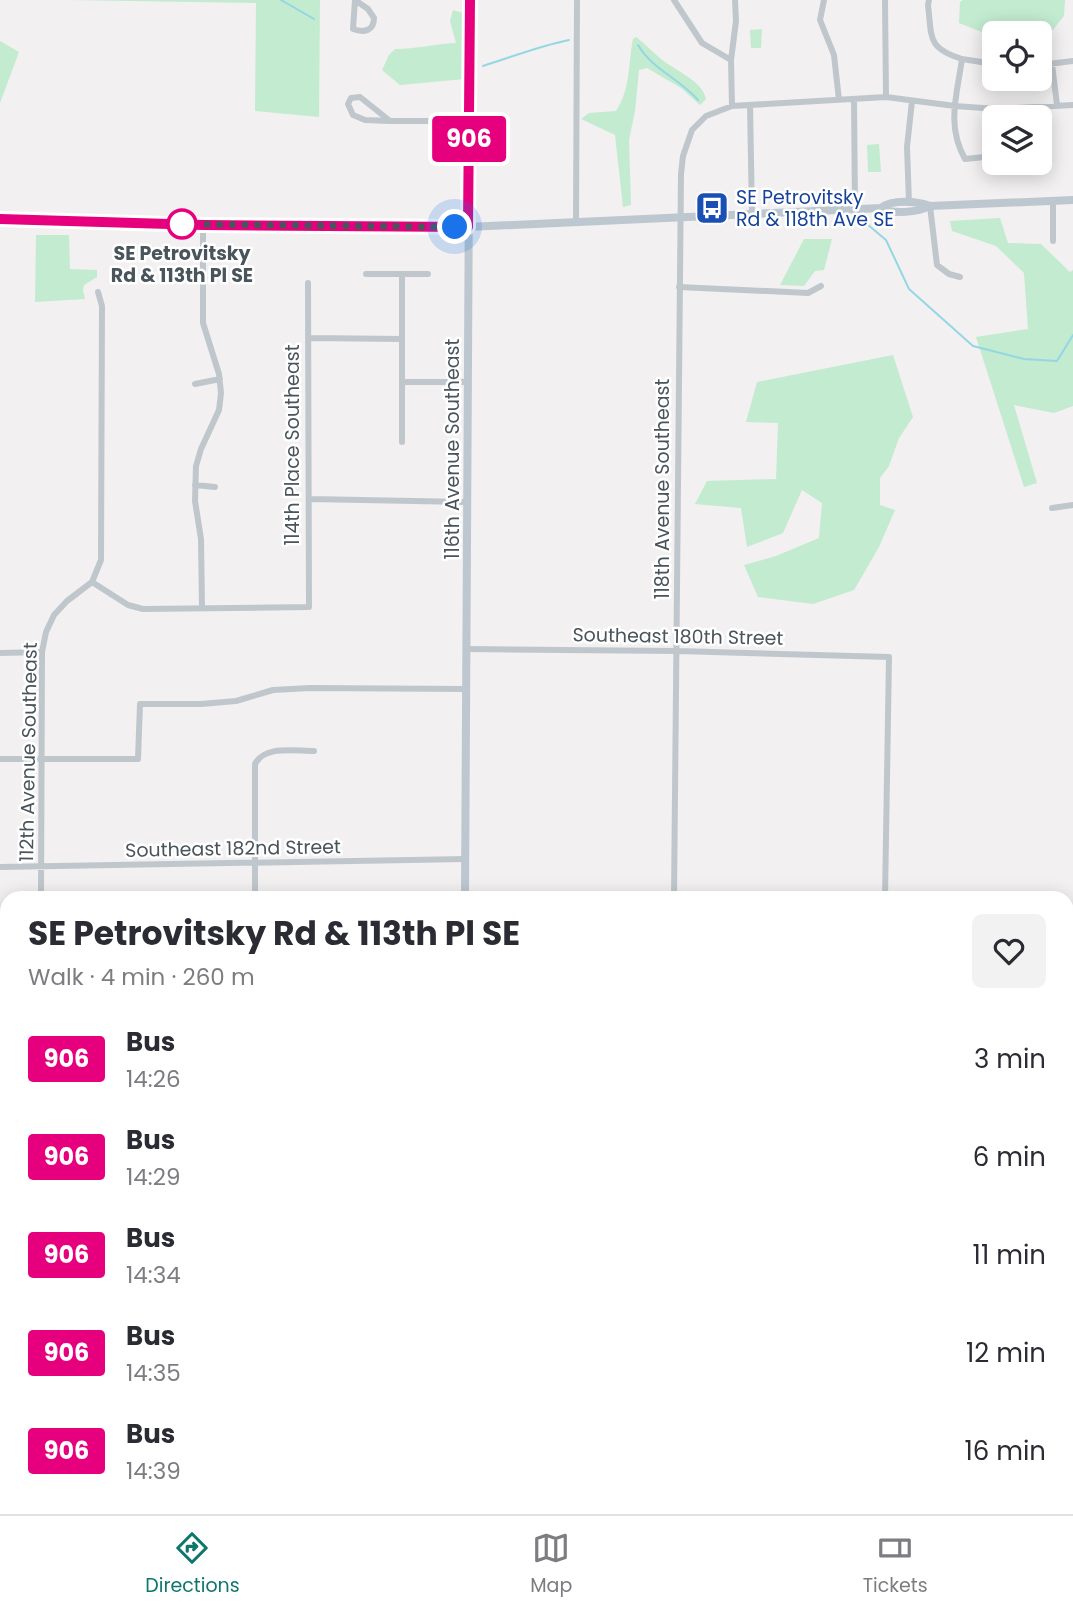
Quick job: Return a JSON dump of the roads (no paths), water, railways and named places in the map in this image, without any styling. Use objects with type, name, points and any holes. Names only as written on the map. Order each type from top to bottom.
[{"type":"main road","name":"116th Avenue Southeast","points":[[466,891],[470,0]]},
{"type":"main road","points":[[0,219],[203,225],[468,227],[881,208],[887,212],[910,211],[930,206],[1073,200]]},
{"type":"main road","points":[[881,208],[886,204],[921,202],[930,206]]},
{"type":"street","points":[[355,0],[368,9],[374,18],[369,30],[361,32],[354,29],[355,0]]},
{"type":"street","points":[[576,223],[577,0]]},
{"type":"street","points":[[674,0],[702,43],[731,60]]},
{"type":"street","points":[[735,0],[736,21],[731,60],[732,106],[886,97],[982,108]]},
{"type":"street","points":[[824,0],[820,20],[834,55],[839,100]]},
{"type":"street","points":[[885,0],[886,97]]},
{"type":"street","points":[[929,0],[932,41],[937,48],[962,59],[982,62]]},
{"type":"street","points":[[962,59],[953,126],[965,159],[982,157]]},
{"type":"street","points":[[1057,105],[1052,64],[1073,61]]},
{"type":"street","points":[[390,121],[360,97],[351,98],[348,104],[353,116],[365,120],[390,121],[469,121]]},
{"type":"street","points":[[854,99],[855,209]]},
{"type":"street","points":[[909,203],[907,147],[912,101]]},
{"type":"street","points":[[750,105],[752,215]]},
{"type":"street","points":[[1052,106],[1073,105]]},
{"type":"street","name":"118th Avenue Southeast","points":[[674,891],[681,174],[687,141],[692,130],[706,116],[732,106]]},
{"type":"street","points":[[1053,201],[1053,241]]},
{"type":"street","points":[[930,206],[937,265],[949,274],[960,277]]},
{"type":"street","points":[[97,292],[102,306],[101,559],[92,582],[128,606],[143,609],[202,607],[201,539],[195,501],[196,466],[219,410],[219,380],[203,323],[203,225]]},
{"type":"street","points":[[366,274],[428,274]]},
{"type":"street","points":[[402,274],[402,442]]},
{"type":"street","name":"114th Place Southeast","points":[[202,607],[309,607],[308,283]]},
{"type":"street","points":[[679,287],[808,293],[821,286]]},
{"type":"street","points":[[308,338],[402,339]]},
{"type":"street","points":[[195,384],[219,380]]},
{"type":"street","points":[[402,382],[467,382]]},
{"type":"street","points":[[195,485],[215,486]]},
{"type":"street","points":[[309,499],[467,502]]},
{"type":"street","points":[[1052,508],[1073,505]]},
{"type":"street","name":"112th Avenue Southeast","points":[[41,891],[42,652],[46,632],[54,615],[92,582]]},
{"type":"street","name":"Southeast 180th Street","points":[[467,649],[889,657],[885,891]]},
{"type":"street","points":[[0,653],[42,652]]},
{"type":"street","points":[[0,759],[138,759],[140,704],[236,701],[273,690],[310,688],[466,689]]},
{"type":"street","points":[[255,891],[257,759],[268,751],[313,751]]},
{"type":"street","name":"Southeast 182nd Street","points":[[0,867],[466,859]]},
{"type":"waterway","points":[[281,0],[314,19]]},
{"type":"waterway","points":[[483,66],[569,40]]},
{"type":"waterway","points":[[638,45],[651,61],[698,100]]},
{"type":"waterway","points":[[867,224],[886,240],[909,289],[973,346],[1024,359],[1057,361],[1073,335]]},
{"type":"place","name":"SE Petrovitsky Rd & 118th Ave SE","points":[[712,208]]},
{"type":"place","name":"SE Petrovitsky Rd & 113th Pl SE","points":[[182,224]]}]
